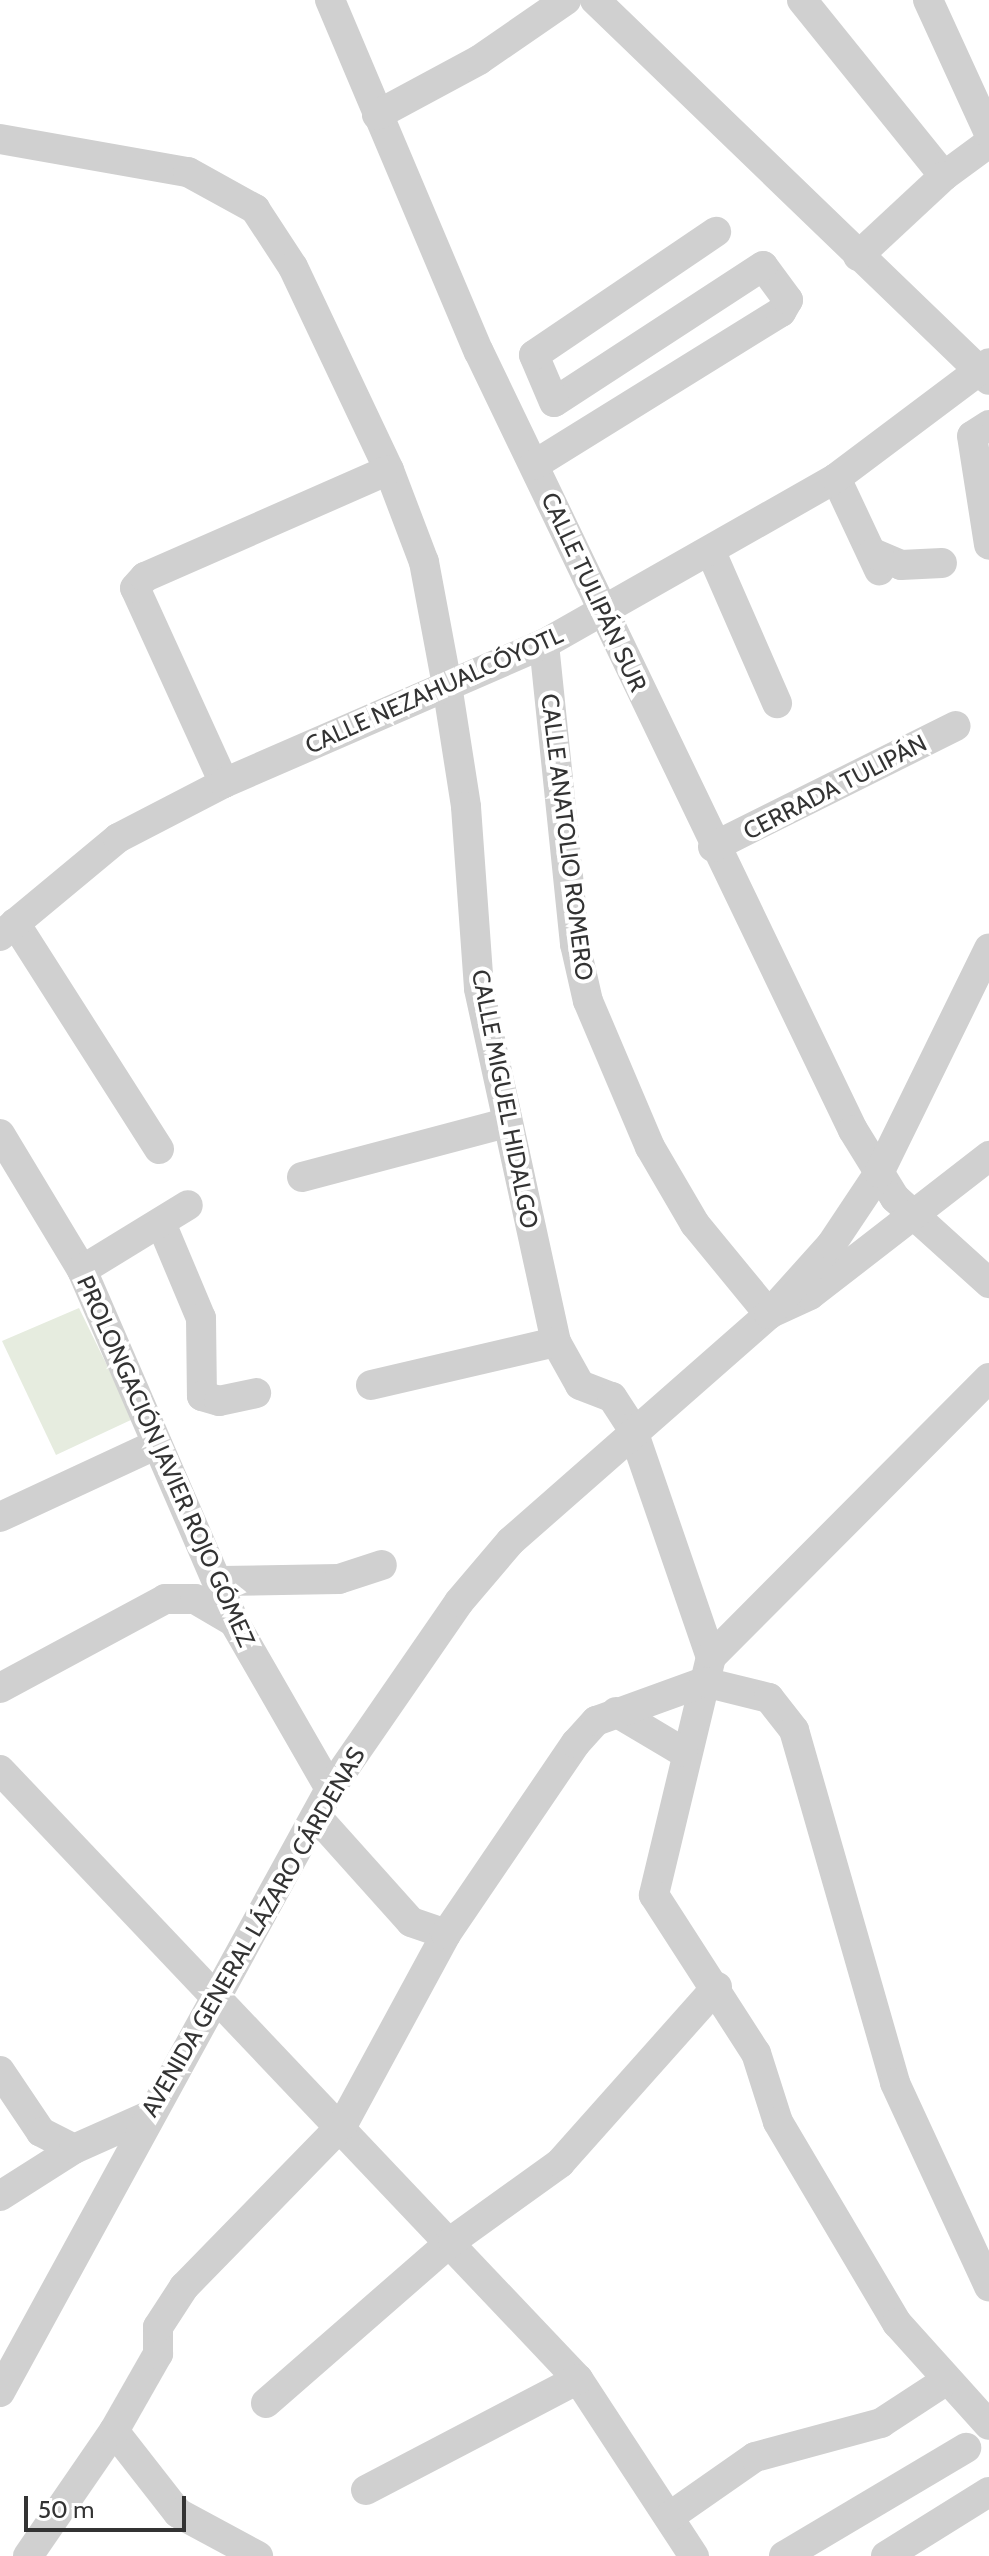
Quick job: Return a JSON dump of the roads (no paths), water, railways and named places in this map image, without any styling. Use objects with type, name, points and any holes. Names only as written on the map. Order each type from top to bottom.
[{"type":"street","name":"CALLE TULIPÁN SUR","points":[[330,0],[377,115],[602,611],[713,847],[879,1173],[910,1212],[989,1283]]},
{"type":"street","points":[[377,115],[479,60],[566,0]]},
{"type":"street","points":[[595,0],[858,256],[985,372]]},
{"type":"street","points":[[802,0],[944,176]]},
{"type":"street","points":[[928,0],[989,133]]},
{"type":"street","name":"CALLE MIGUEL HIDALGO","points":[[0,139],[188,172],[255,209],[293,267],[389,470],[424,562],[466,807],[479,989],[556,1342],[580,1385],[612,1397],[632,1428],[707,1670]]},
{"type":"street","points":[[858,256],[944,176],[989,143]]},
{"type":"street","points":[[575,440],[554,402],[534,355],[716,232]]},
{"type":"street","points":[[534,465],[781,312],[788,300],[770,267],[554,402]]},
{"type":"street","name":"CALLE NEZAHUALCÓYOTL","points":[[7,930],[118,838],[224,783],[544,644],[711,552],[836,478],[985,372]]},
{"type":"street","points":[[947,397],[980,431],[989,545]]},
{"type":"street","points":[[224,783],[135,588],[145,577],[389,470]]},
{"type":"street","points":[[836,478],[876,562],[901,565],[942,563]]},
{"type":"street","points":[[711,552],[777,703]]},
{"type":"street","name":"CALLE ANATOLIO ROMERO","points":[[544,644],[575,944],[588,1001],[650,1147],[695,1224],[769,1314]]},
{"type":"street","name":"CERRADA TULIPÁN","points":[[713,847],[956,726]]},
{"type":"street","points":[[7,930],[159,1149]]},
{"type":"street","name":"AVENIDA GENERAL LÁZARO CÁRDENAS","points":[[0,2392],[146,2117],[330,1789],[459,1602],[511,1541],[632,1428],[769,1314],[831,1245],[879,1173],[989,948]]},
{"type":"street","points":[[302,1177],[506,1123]]},
{"type":"street","name":"PROLONGACIÓN JAVIER ROJO GÓMEZ","points":[[0,1134],[82,1270],[157,1444],[221,1581],[234,1622],[330,1789]]},
{"type":"street","name":"AVENIDA GENERAL LÁZARO CÁRDENAS","points":[[769,1314],[810,1295],[910,1212],[989,1156]]},
{"type":"street","points":[[82,1270],[188,1205]]},
{"type":"street","points":[[161,1223],[201,1318],[202,1396],[219,1401],[256,1393]]},
{"type":"street","points":[[371,1385],[556,1342]]},
{"type":"street","points":[[28,2556],[114,2431],[158,2354],[158,2327],[184,2287],[343,2124],[446,1934],[576,1743],[616,1712],[707,1670],[989,1378]]},
{"type":"street","points":[[0,1517],[157,1444]]},
{"type":"street","points":[[221,1581],[339,1579],[382,1565]]},
{"type":"street","points":[[0,1688],[165,1599],[195,1599],[234,1622]]},
{"type":"street","points":[[707,1670],[683,1752],[654,1895],[717,1987],[756,2053],[778,2122],[897,2323],[944,2382],[989,2425]]},
{"type":"street","points":[[707,1670],[769,1698],[794,1730],[895,2083],[989,2286]]},
{"type":"street","points":[[616,1712],[683,1752]]},
{"type":"street","points":[[0,1770],[216,1997],[343,2124],[578,2379],[669,2517],[682,2551]]},
{"type":"street","points":[[316,1816],[411,1922],[446,1934]]},
{"type":"street","points":[[266,2403],[453,2240],[588,2136],[717,1987]]},
{"type":"street","points":[[4,2087],[41,2132],[74,2149]]},
{"type":"street","points":[[0,2196],[74,2149],[146,2117]]},
{"type":"street","points":[[366,2490],[578,2379]]},
{"type":"street","points":[[669,2517],[755,2457],[881,2423],[944,2382]]},
{"type":"street","points":[[114,2431],[178,2513],[258,2556]]},
{"type":"street","points":[[784,2556],[966,2448]]},
{"type":"street","points":[[886,2556],[989,2492]]}]
